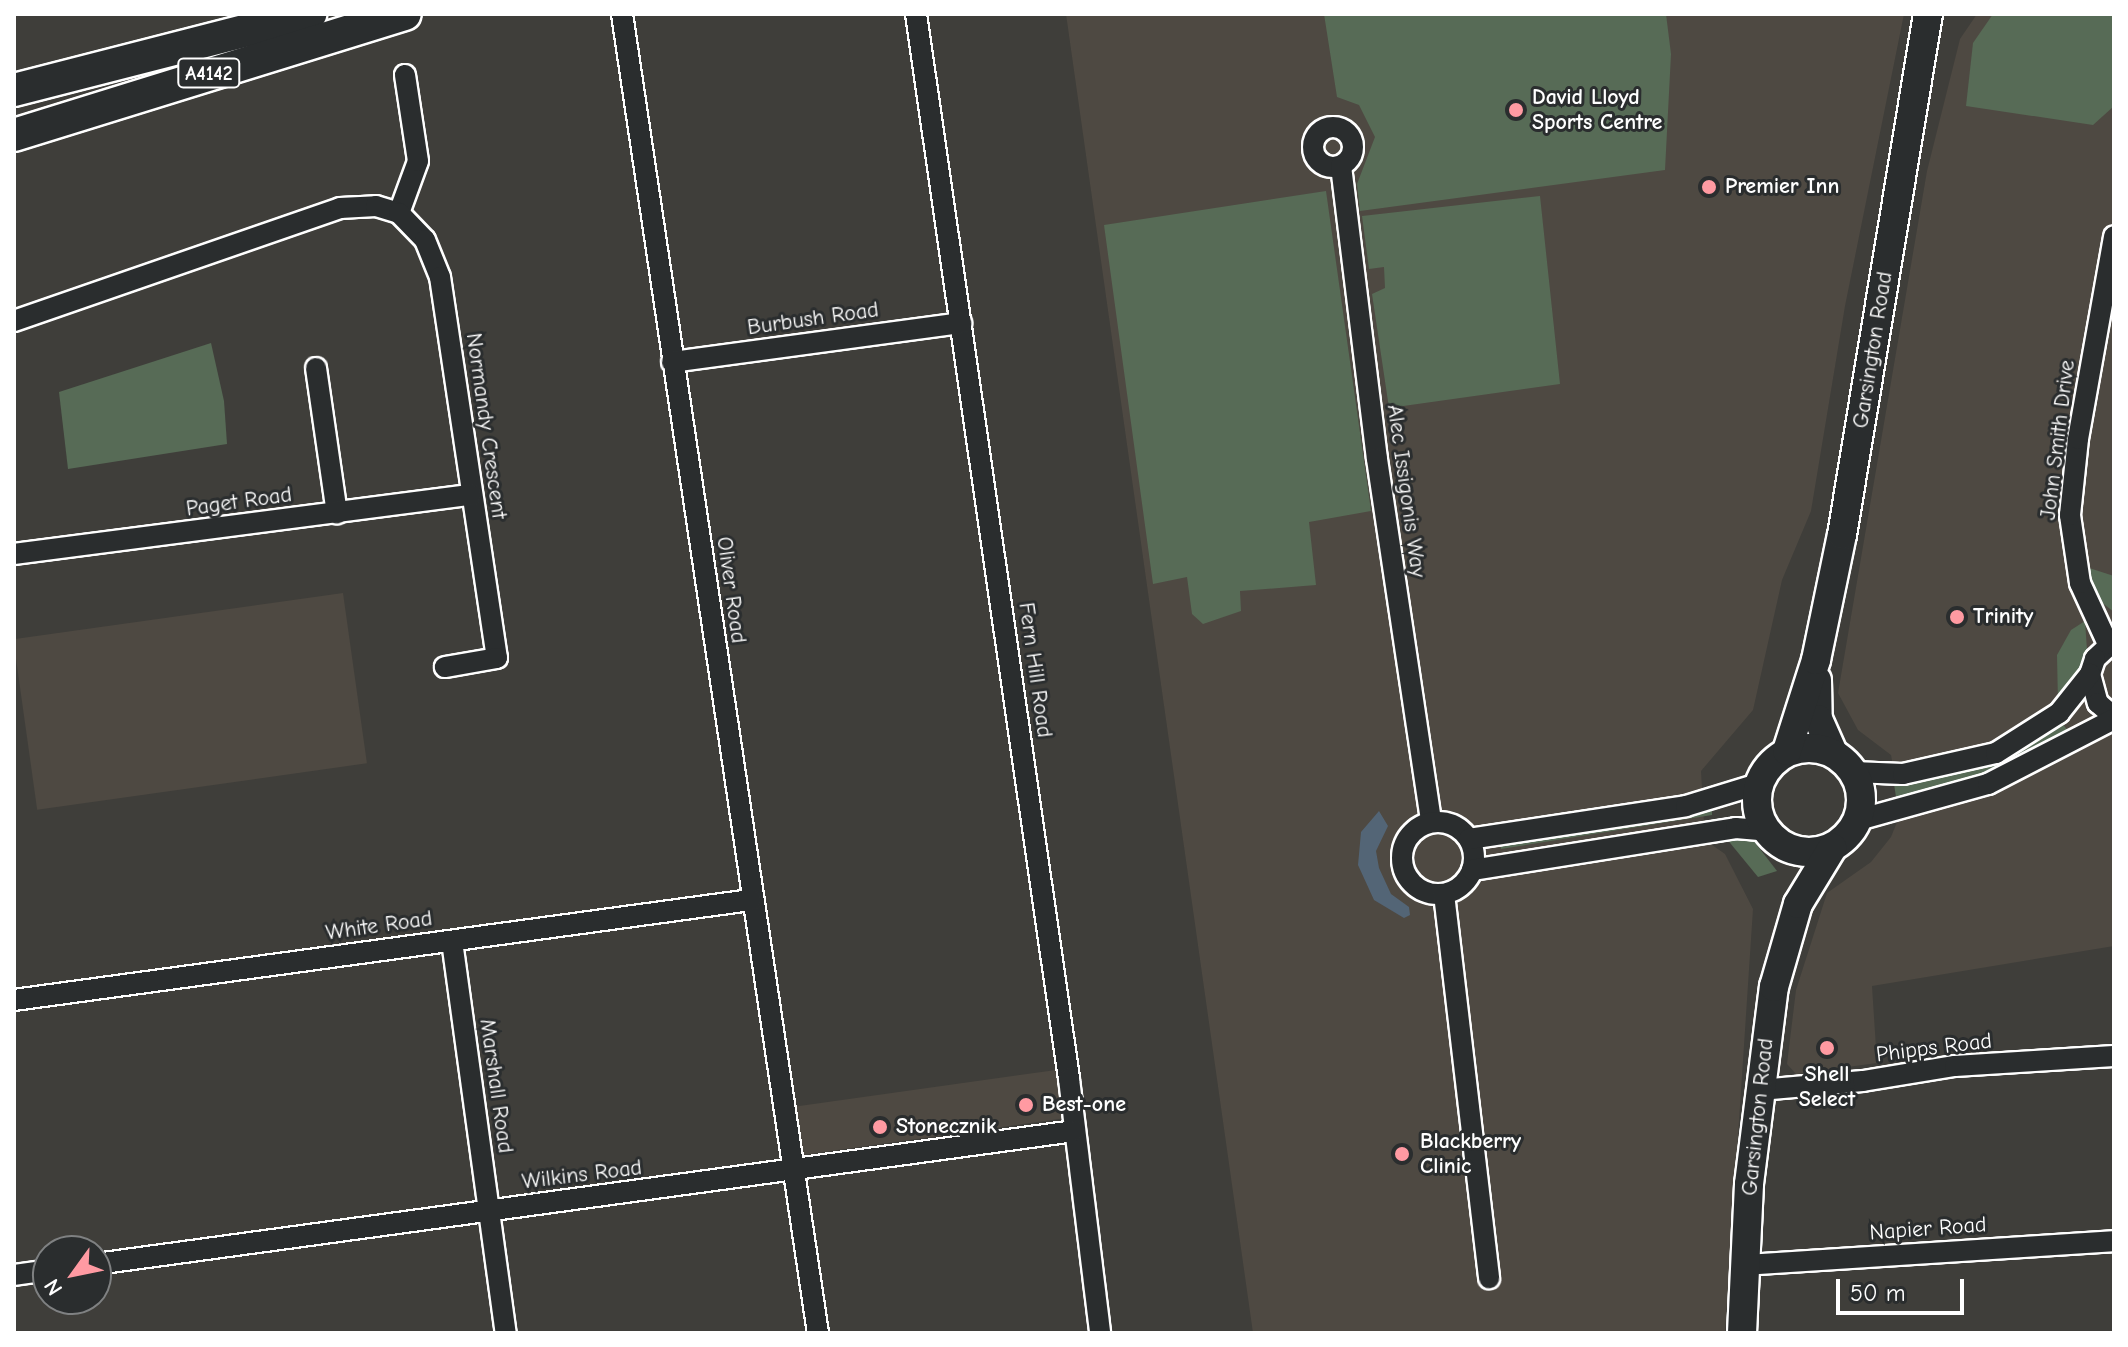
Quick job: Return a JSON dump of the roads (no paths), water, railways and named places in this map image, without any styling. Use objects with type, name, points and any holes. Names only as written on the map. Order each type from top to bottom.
[{"type":"highway","name":"A4142","points":[[14,90],[310,14]]},
{"type":"highway","name":"A4142","points":[[14,135],[405,14]]},
{"type":"main road","name":"Garsington Road","points":[[1816,660],[1869,382],[1930,22]]},
{"type":"main road","points":[[1787,751],[1816,660]]},
{"type":"main road","points":[[1816,660],[1818,719],[1843,762],[1862,799],[1858,820],[1832,848],[1793,850],[1768,831],[1757,806],[1758,784],[1771,763],[1787,751],[1813,747],[1843,762]]},
{"type":"main road","name":"Garsington Road","points":[[1742,1333],[1760,1090],[1774,987],[1798,904],[1832,848]]},
{"type":"main road","name":"Garsington Road","points":[[1793,850],[1798,904]]},
{"type":"street","name":"Oliver Road","points":[[622,14],[751,900],[818,1333]]},
{"type":"street","name":"Fern Hill Road","points":[[916,14],[1100,1333]]},
{"type":"street","points":[[14,321],[340,208],[376,206],[399,213],[418,161],[405,75]]},
{"type":"street","name":"Alec Issigonis Way","points":[[1341,166],[1377,459],[1431,822]]},
{"type":"street","name":"Normandy Crescent","points":[[399,213],[425,240],[440,277],[498,667],[445,667]]},
{"type":"street","name":"John Smith Drive","points":[[1843,762],[1903,774],[1996,753],[2059,713],[2111,643],[2080,583],[2070,544],[2070,515],[2078,439],[2114,236]]},
{"type":"street","name":"Burbush Road","points":[[672,362],[961,323]]},
{"type":"street","points":[[316,368],[337,513]]},
{"type":"street","name":"Paget Road","points":[[14,554],[471,495]]},
{"type":"street","points":[[1858,820],[1988,784],[2114,718],[2098,703],[2090,674]]},
{"type":"street","points":[[1469,839],[1686,806],[1758,784]]},
{"type":"street","points":[[1431,822],[1453,824],[1469,839],[1472,870],[1461,886],[1444,894],[1422,891],[1401,864],[1404,842],[1431,822]]},
{"type":"street","points":[[1472,870],[1736,828],[1768,831]]},
{"type":"street","points":[[1444,894],[1489,1278]]},
{"type":"street","name":"White Road","points":[[14,1000],[751,900]]},
{"type":"street","name":"Marshall Road","points":[[452,941],[506,1333]]},
{"type":"street","name":"Phipps Road","points":[[1760,1090],[1863,1081],[1955,1066],[2114,1056]]},
{"type":"street","name":"Wilkins Road","points":[[112,1262],[795,1172],[1074,1131]]},
{"type":"street","name":"Napier Road","points":[[1745,1265],[2114,1241]]},
{"type":"water","points":[[1379,811],[1388,826],[1376,851],[1379,868],[1391,894],[1409,907],[1410,915],[1404,918],[1374,900],[1358,865],[1361,832]]},
{"type":"place","name":"David Lloyd Sports Centre","points":[[1516,110]]},
{"type":"place","name":"Premier Inn","points":[[1709,187]]},
{"type":"place","name":"Trinity","points":[[1957,617]]},
{"type":"place","name":"Shell Select","points":[[1827,1048]]},
{"type":"place","name":"Best-one","points":[[1026,1105]]},
{"type":"place","name":"Stonecznik","points":[[880,1127]]},
{"type":"place","name":"Blackberry Clinic","points":[[1402,1154]]}]
